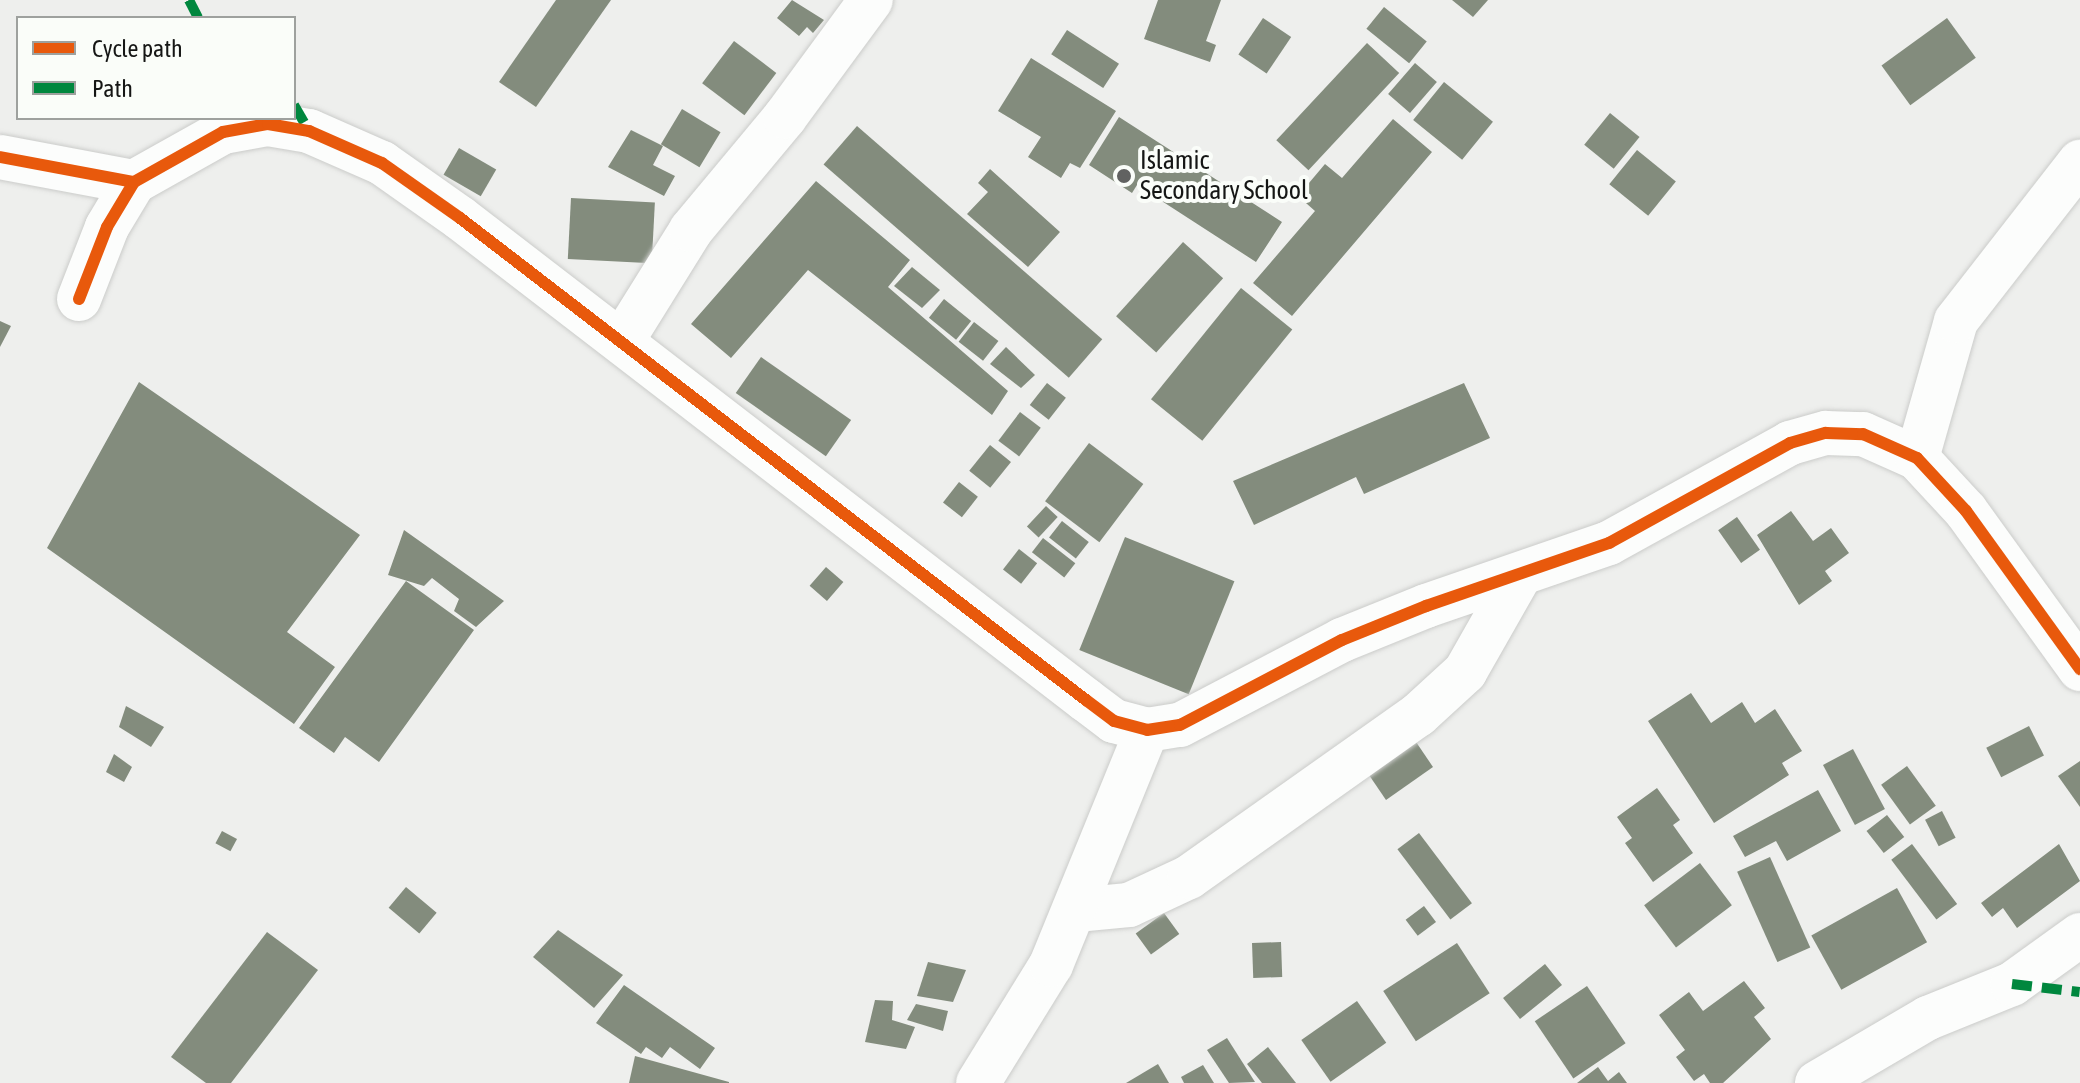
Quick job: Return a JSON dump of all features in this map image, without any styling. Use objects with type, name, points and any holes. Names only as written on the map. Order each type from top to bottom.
[{"type":"lane","points":[[622,341],[691,230],[785,117],[871,0]]},
{"type":"lane","points":[[79,299],[107,227],[134,182],[223,132],[268,124],[309,131],[382,163],[622,341],[1095,707],[1114,721],[1147,730],[1180,725],[1342,640],[1609,543],[1790,443],[1826,433],[1863,434],[1917,458],[1966,511],[2080,669]]},
{"type":"lane","points":[[0,157],[134,182]]},
{"type":"lane","points":[[1917,458],[1956,321],[2080,162]]},
{"type":"lane","points":[[1076,910],[1129,905],[1189,877],[1418,715],[1465,672],[1520,575]]},
{"type":"lane","points":[[978,1083],[1051,965],[1147,730]]},
{"type":"lane","points":[[1817,1083],[1928,1018],[2012,984],[2080,935]]},
{"type":"building","points":[[556,0],[611,0],[536,107],[499,82]]},
{"type":"building","points":[[792,0],[824,20],[813,33],[807,27],[799,36],[777,18]]},
{"type":"building","points":[[1158,0],[1221,0],[1206,41],[1216,45],[1210,62],[1144,39]]},
{"type":"building","points":[[1452,0],[1488,0],[1473,17]]},
{"type":"building","points":[[1384,7],[1427,42],[1409,63],[1366,29]]},
{"type":"building","points":[[1263,18],[1291,37],[1267,73],[1238,54]]},
{"type":"building","points":[[1947,18],[1976,58],[1910,105],[1881,66]]},
{"type":"building","points":[[1067,30],[1119,64],[1103,88],[1051,54]]},
{"type":"building","points":[[734,41],[776,73],[744,115],[702,83]]},
{"type":"building","points":[[1367,43],[1399,73],[1308,170],[1276,140]]},
{"type":"building","points":[[1031,58],[1116,111],[1080,168],[1070,163],[1061,178],[1028,157],[1041,137],[998,111]]},
{"type":"building","points":[[1415,63],[1437,82],[1410,113],[1388,94]]},
{"type":"building","points":[[1444,82],[1493,122],[1462,160],[1413,120]]},
{"type":"building","points":[[682,109],[721,132],[699,167],[661,144]]},
{"type":"building","points":[[1610,113],[1640,137],[1614,169],[1584,145]]},
{"type":"building","points":[[1119,117],[1282,222],[1256,262],[1137,185],[1132,193],[1089,165]]},
{"type":"building","points":[[1393,119],[1432,152],[1292,316],[1253,283],[1315,211],[1298,196],[1325,164],[1342,178]]},
{"type":"building","points":[[857,126],[1102,339],[1069,378],[824,164]]},
{"type":"building","points":[[631,130],[663,146],[653,165],[675,176],[664,196],[608,167]]},
{"type":"building","points":[[459,148],[496,170],[481,196],[444,175]]},
{"type":"building","points":[[1637,150],[1676,181],[1648,216],[1609,184]]},
{"type":"building","points":[[990,169],[1060,232],[1028,267],[967,214],[988,192],[978,183]]},
{"type":"building","points":[[816,181],[910,260],[888,287],[1008,391],[992,415],[808,270],[731,358],[691,324]]},
{"type":"building","points":[[571,198],[655,202],[652,263],[568,259]]},
{"type":"building","points":[[1183,242],[1223,278],[1156,352],[1116,316]]},
{"type":"building","points":[[912,267],[940,290],[922,308],[894,286]]},
{"type":"building","points":[[1241,288],[1292,330],[1202,441],[1151,399]]},
{"type":"building","points":[[944,299],[971,321],[956,340],[929,318]]},
{"type":"building","points":[[0,321],[11,326],[0,347]]},
{"type":"building","points":[[974,322],[998,341],[983,361],[959,342]]},
{"type":"building","points":[[1006,347],[1035,375],[1021,388],[990,364]]},
{"type":"building","points":[[761,357],[851,420],[826,456],[736,393]]},
{"type":"building","points":[[139,382],[360,535],[287,632],[335,667],[294,724],[47,548]]},
{"type":"building","points":[[1047,383],[1066,398],[1049,420],[1030,405]]},
{"type":"building","points":[[1464,383],[1490,438],[1364,494],[1356,477],[1254,525],[1233,481]]},
{"type":"building","points":[[1020,412],[1041,428],[1019,456],[998,441]]},
{"type":"building","points":[[1089,443],[1143,484],[1099,542],[1045,501]]},
{"type":"building","points":[[990,445],[1011,462],[990,488],[969,471]]},
{"type":"building","points":[[959,482],[978,497],[962,517],[943,502]]},
{"type":"building","points":[[1046,506],[1058,517],[1039,537],[1027,526]]},
{"type":"building","points":[[1791,511],[1813,541],[1831,528],[1849,553],[1825,571],[1832,581],[1799,605],[1757,535]]},
{"type":"building","points":[[1737,517],[1760,550],[1741,563],[1718,530]]},
{"type":"building","points":[[1062,521],[1089,542],[1076,558],[1049,538]]},
{"type":"building","points":[[404,530],[504,601],[476,627],[454,611],[459,599],[432,578],[424,586],[388,575]]},
{"type":"building","points":[[1125,537],[1234,581],[1189,694],[1079,650]]},
{"type":"building","points":[[1043,538],[1075,563],[1064,577],[1032,552]]},
{"type":"building","points":[[1019,549],[1037,563],[1021,584],[1003,569]]},
{"type":"building","points":[[826,567],[843,582],[827,601],[810,586]]},
{"type":"building","points":[[406,581],[474,630],[379,762],[345,737],[334,753],[299,728]]},
{"type":"building","points":[[1691,693],[1711,723],[1742,702],[1755,723],[1775,709],[1802,751],[1782,763],[1789,775],[1714,823],[1648,721]]},
{"type":"building","points":[[126,706],[164,727],[151,747],[119,727]]},
{"type":"building","points":[[2029,726],[2044,755],[2001,777],[1986,748]]},
{"type":"building","points":[[1412,736],[1433,767],[1386,800],[1369,775]]},
{"type":"building","points":[[1853,749],[1885,809],[1855,825],[1823,765]]},
{"type":"building","points":[[114,754],[132,767],[124,782],[106,772]]},
{"type":"building","points":[[2080,761],[2080,807],[2058,776]]},
{"type":"building","points":[[1907,766],[1936,806],[1910,824],[1881,785]]},
{"type":"building","points":[[1657,788],[1680,820],[1673,825],[1693,853],[1653,882],[1625,843],[1632,838],[1617,817]]},
{"type":"building","points":[[1818,790],[1841,831],[1787,861],[1776,841],[1745,857],[1733,836]]},
{"type":"building","points":[[1942,811],[1956,838],[1939,846],[1925,820]]},
{"type":"building","points":[[1887,815],[1904,837],[1884,853],[1867,831]]},
{"type":"building","points":[[222,831],[237,839],[230,851],[215,843]]},
{"type":"building","points":[[1419,833],[1472,903],[1450,920],[1397,849]]},
{"type":"building","points":[[1912,844],[1957,904],[1936,920],[1891,860]]},
{"type":"building","points":[[2059,844],[2080,881],[2017,928],[2003,908],[1992,917],[1981,903]]},
{"type":"building","points":[[1770,857],[1810,947],[1777,962],[1737,872]]},
{"type":"building","points":[[1700,863],[1732,905],[1676,947],[1644,905]]},
{"type":"building","points":[[406,887],[437,913],[419,933],[389,908]]},
{"type":"building","points":[[1897,888],[1927,942],[1841,990],[1811,936]]},
{"type":"building","points":[[1424,906],[1436,922],[1418,936],[1406,920]]},
{"type":"building","points":[[1164,913],[1179,934],[1151,955],[1136,934]]},
{"type":"building","points":[[558,930],[623,975],[594,1008],[533,957]]},
{"type":"building","points":[[267,932],[318,970],[231,1083],[206,1083],[171,1057]]},
{"type":"building","points":[[1281,942],[1282,977],[1253,978],[1252,943]]},
{"type":"building","points":[[1457,943],[1490,993],[1416,1041],[1383,991]]},
{"type":"building","points":[[928,962],[966,970],[953,1002],[917,996]]},
{"type":"building","points":[[1545,964],[1562,985],[1520,1019],[1503,998]]},
{"type":"building","points":[[1744,981],[1765,1008],[1754,1017],[1771,1039],[1723,1083],[1710,1083],[1704,1074],[1694,1081],[1676,1057],[1685,1050],[1659,1015],[1689,992],[1703,1011]]},
{"type":"building","points":[[624,985],[715,1048],[700,1069],[670,1047],[662,1058],[646,1047],[641,1054],[596,1023]]},
{"type":"building","points":[[1587,986],[1626,1043],[1573,1078],[1535,1021]]},
{"type":"building","points":[[875,1000],[893,1001],[892,1020],[915,1027],[906,1049],[865,1042]]},
{"type":"building","points":[[1357,1001],[1386,1043],[1331,1082],[1301,1040]]},
{"type":"building","points":[[916,1004],[948,1011],[943,1031],[907,1020]]},
{"type":"building","points":[[1227,1038],[1255,1082],[1229,1083],[1207,1050]]},
{"type":"building","points":[[1268,1047],[1296,1083],[1262,1083],[1247,1064]]},
{"type":"building","points":[[635,1056],[729,1082],[729,1083],[629,1083]]},
{"type":"building","points":[[1158,1064],[1169,1083],[1126,1083]]},
{"type":"building","points":[[1203,1065],[1214,1083],[1184,1083],[1181,1077]]},
{"type":"building","points":[[1598,1067],[1608,1081],[1619,1072],[1627,1083],[1577,1083]]},
{"type":"marked path","points":[[189,0],[197,16]]},
{"type":"marked path","points":[[296,108],[309,131]]},
{"type":"marked path","points":[[2012,984],[2080,992]]},
{"type":"cycle path","points":[[79,299],[107,227],[134,182],[223,132],[268,124],[309,131],[382,163],[460,218],[1114,721],[1147,730],[1180,725],[1342,640],[1426,606],[1609,543],[1790,443],[1826,433],[1863,434],[1917,458],[1966,511],[2080,669]]},
{"type":"cycle path","points":[[0,157],[134,182]]},
{"type":"place","name":"Islamic Secondary School","points":[[1124,176]]}]
